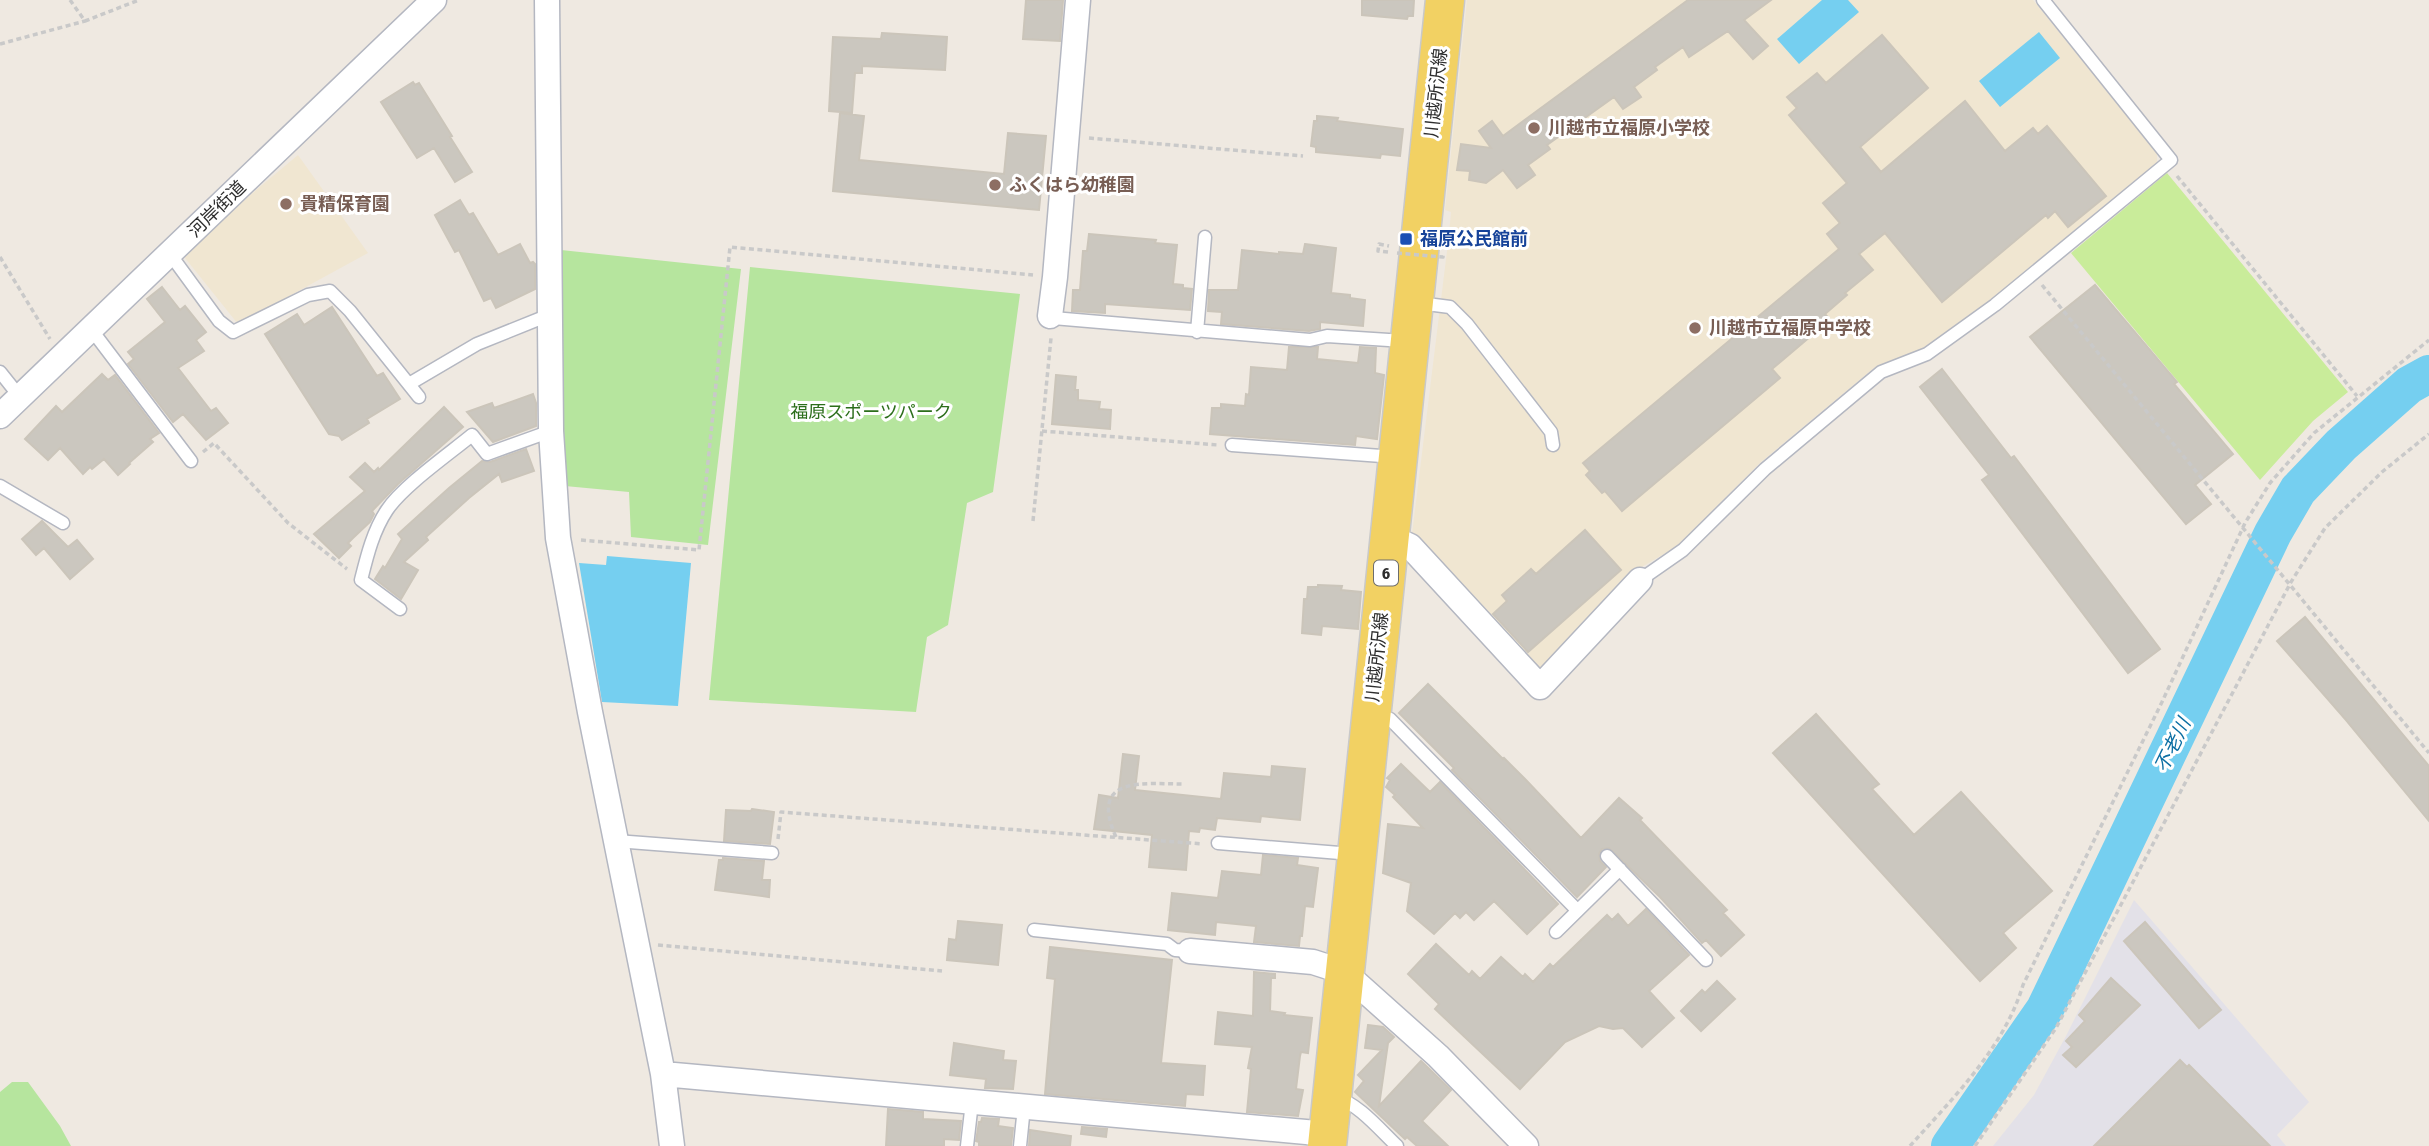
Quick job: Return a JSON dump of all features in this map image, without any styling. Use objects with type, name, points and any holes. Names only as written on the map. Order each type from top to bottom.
[{"type":"main road","name":"川越所沢線","points":[[1329,1126],[1445,0]]},
{"type":"street","name":"河岸街道","points":[[0,416],[434,0]]},
{"type":"street","points":[[547,0],[551,431],[558,538],[663,1074],[672,1146]]},
{"type":"street","points":[[1052,317],[1078,0]]},
{"type":"street","points":[[1389,540],[1410,546],[1540,687],[1640,580]]},
{"type":"street","points":[[1190,951],[1313,962],[1344,972],[1438,1056],[1526,1146]]},
{"type":"street","points":[[663,1074],[1024,1107],[1329,1126]]},
{"type":"lane","points":[[1640,580],[1683,550],[1765,469],[1881,373],[1927,354],[1995,305],[2171,160],[2042,0]]},
{"type":"lane","points":[[1197,332],[1205,237]]},
{"type":"lane","points":[[170,254],[219,321],[233,332],[308,295],[330,291],[350,310],[419,397]]},
{"type":"lane","points":[[1415,302],[1450,307],[1468,324],[1552,432],[1553,445]]},
{"type":"lane","points":[[409,384],[477,344],[549,315]]},
{"type":"lane","points":[[1052,317],[1310,340],[1327,336],[1411,342]]},
{"type":"lane","points":[[92,329],[191,461]]},
{"type":"lane","points":[[0,372],[20,397]]},
{"type":"lane","points":[[400,609],[361,580],[372,538],[388,508],[472,435],[487,454],[551,431]]},
{"type":"lane","points":[[1232,444],[1399,457]]},
{"type":"lane","points":[[0,486],[63,523]]},
{"type":"lane","points":[[1372,713],[1390,719],[1577,910]]},
{"type":"lane","points":[[616,841],[772,853]]},
{"type":"lane","points":[[1218,843],[1356,854]]},
{"type":"lane","points":[[1607,856],[1706,960]]},
{"type":"lane","points":[[1556,932],[1620,869]]},
{"type":"lane","points":[[1034,930],[1167,944],[1175,950],[1190,951]]},
{"type":"lane","points":[[1329,1126],[1346,1101],[1397,1146]]},
{"type":"lane","points":[[967,1146],[971,1102]]},
{"type":"lane","points":[[1020,1146],[1024,1107]]},
{"type":"path","points":[[70,0],[85,21]]},
{"type":"path","points":[[0,44],[85,21],[139,0]]},
{"type":"path","points":[[1066,136],[1304,156]]},
{"type":"path","points":[[2167,164],[2357,396]]},
{"type":"path","points":[[1398,246],[1378,244],[1378,251],[1443,257],[1443,254]]},
{"type":"path","points":[[558,538],[699,550],[730,247],[1055,277]]},
{"type":"path","points":[[0,257],[61,358]]},
{"type":"path","points":[[2033,274],[2429,753]]},
{"type":"path","points":[[1033,521],[1052,317]]},
{"type":"path","points":[[1910,1146],[1980,1065],[2017,1006],[2023,985],[2162,702],[2243,529],[2270,483],[2314,433],[2429,340]]},
{"type":"path","points":[[1042,431],[1232,444]]},
{"type":"path","points":[[1975,1146],[2056,1028],[2290,585],[2325,528],[2382,471],[2429,434]]},
{"type":"path","points":[[191,461],[214,443],[288,523],[347,569],[363,574]]},
{"type":"path","points":[[1116,837],[1109,822],[1110,802],[1118,790],[1132,783],[1184,784]]},
{"type":"path","points":[[772,853],[777,848],[780,812],[1208,845],[1218,843]]},
{"type":"path","points":[[636,944],[942,971]]},
{"type":"shaded area","name":"川越市立福原中学校","points":[[1467,0],[2033,0],[2157,153],[2157,163],[1988,303],[1922,350],[1874,368],[1761,462],[1676,547],[1633,572],[1543,670],[1534,670],[1412,534],[1449,235],[1451,212],[1445,210]]},
{"type":"shaded area","name":"貴精保育園","points":[[298,155],[368,253],[238,324],[181,253]]},
{"type":"shaded area","points":[[2134,900],[2309,1102],[2277,1135],[2286,1146],[1993,1146],[2034,1095]]},
{"type":"green space","points":[[2167,173],[2348,392],[2313,421],[2260,480],[2071,253]]},
{"type":"green space","points":[[561,250],[741,269],[708,545],[631,537],[629,492],[565,486]]},
{"type":"green space","name":"福原スポーツパーク","points":[[750,267],[1020,294],[993,492],[967,503],[948,625],[927,637],[916,712],[709,700]]},
{"type":"green space","points":[[12,1082],[28,1082],[71,1146],[0,1146],[0,1092]]},
{"type":"water","points":[[1822,0],[1848,0],[1859,12],[1799,64],[1777,39]]},
{"type":"water","points":[[2039,32],[2060,58],[2000,107],[1979,81]]},
{"type":"water","points":[[607,556],[691,563],[678,706],[602,702],[579,563],[606,565]]},
{"type":"building","points":[[1026,0],[1063,0],[1060,41],[1023,39]]},
{"type":"building","points":[[1362,0],[1414,0],[1413,16],[1408,16],[1407,19],[1362,15]]},
{"type":"building","points":[[1688,0],[1771,0],[1744,20],[1768,46],[1753,59],[1728,31],[1689,57],[1683,47],[1655,67],[1657,70],[1634,87],[1641,97],[1623,109],[1614,97],[1547,145],[1550,149],[1528,165],[1535,175],[1517,188],[1503,170],[1486,183],[1469,180],[1470,171],[1457,170],[1461,144],[1491,148],[1479,131],[1492,121],[1503,136]]},
{"type":"building","points":[[882,33],[947,37],[945,70],[862,66],[862,73],[855,73],[852,113],[829,111],[833,37],[881,39]]},
{"type":"building","points":[[1882,35],[1928,88],[1860,147],[1881,172],[1965,101],[2005,151],[2033,128],[2038,134],[2047,126],[2106,196],[2068,227],[2055,211],[2048,218],[2046,215],[1942,302],[1885,233],[1859,254],[1873,270],[1825,314],[1830,320],[1772,369],[1780,378],[1622,511],[1605,491],[1602,493],[1586,475],[1590,471],[1583,463],[1839,249],[1827,234],[1840,223],[1823,203],[1847,183],[1789,115],[1797,108],[1787,97],[1817,73],[1826,83]]},
{"type":"building","points":[[413,82],[415,85],[419,83],[472,172],[455,182],[434,148],[417,158],[381,102]]},
{"type":"building","points":[[840,113],[864,116],[859,160],[1004,174],[1008,133],[1046,136],[1039,210],[833,191]]},
{"type":"building","points":[[1317,116],[1403,129],[1400,156],[1381,154],[1380,158],[1316,152],[1316,147],[1311,146]]},
{"type":"building","points":[[460,200],[469,215],[473,213],[498,255],[520,244],[530,263],[535,264],[535,289],[496,308],[491,298],[484,301],[459,250],[455,252],[435,215]]},
{"type":"building","points":[[1089,234],[1156,240],[1155,243],[1177,245],[1173,284],[1192,289],[1190,310],[1105,304],[1105,313],[1072,311],[1073,290],[1080,290],[1083,251],[1087,251]]},
{"type":"building","points":[[1305,244],[1336,248],[1331,293],[1365,300],[1363,326],[1320,322],[1320,329],[1309,331],[1221,324],[1222,312],[1208,311],[1209,290],[1238,290],[1242,250],[1303,254]]},
{"type":"building","points":[[2095,285],[2177,382],[2174,384],[2233,454],[2195,485],[2211,504],[2186,524],[2030,337]]},
{"type":"building","points":[[162,287],[180,310],[185,306],[206,332],[196,340],[204,351],[178,368],[211,411],[216,408],[228,423],[206,440],[183,414],[173,422],[128,364],[134,359],[128,352],[165,322],[147,299]]},
{"type":"building","points":[[332,307],[377,376],[383,373],[400,399],[367,419],[369,423],[342,440],[339,436],[329,434],[265,334],[297,314],[304,325]]},
{"type":"building","points":[[1289,347],[1318,347],[1317,359],[1358,363],[1360,347],[1376,348],[1375,373],[1384,375],[1377,439],[1356,436],[1355,445],[1210,434],[1212,408],[1221,408],[1221,404],[1245,406],[1246,394],[1249,395],[1251,367],[1287,370]]},
{"type":"building","points":[[1942,369],[2011,458],[2014,456],[2160,649],[2128,673],[1982,480],[1989,475],[1920,387]]},
{"type":"building","points":[[102,374],[108,380],[115,375],[159,433],[150,439],[153,442],[118,475],[104,459],[83,474],[60,448],[48,460],[25,439],[56,406],[62,412]]},
{"type":"building","points":[[1056,375],[1076,377],[1075,390],[1078,390],[1078,400],[1100,402],[1099,409],[1111,410],[1110,429],[1052,424]]},
{"type":"building","points":[[533,394],[536,403],[536,426],[493,442],[467,412],[492,403],[494,408]]},
{"type":"building","points":[[444,407],[463,427],[398,484],[372,511],[374,514],[370,522],[348,543],[351,546],[339,558],[314,534],[365,491],[350,477],[365,463],[374,472],[378,468],[379,470]]},
{"type":"building","points":[[526,449],[534,471],[502,482],[499,474],[426,537],[428,540],[404,562],[418,570],[401,599],[375,579],[383,566],[385,568],[402,539],[398,534],[449,488],[482,461],[490,462]]},
{"type":"building","points":[[42,521],[68,547],[77,540],[93,559],[70,579],[44,548],[36,555],[22,539]]},
{"type":"building","points":[[1585,530],[1621,570],[1528,652],[1493,614],[1507,601],[1502,595],[1531,569],[1536,574]]},
{"type":"building","points":[[1342,586],[1341,590],[1361,592],[1358,629],[1322,626],[1321,635],[1302,633],[1304,599],[1307,599],[1308,587]]},
{"type":"building","points":[[2305,617],[2429,766],[2429,821],[2277,641]]},
{"type":"building","points":[[1428,684],[1581,838],[1619,798],[1642,818],[1640,820],[1727,910],[1723,913],[1744,935],[1721,956],[1706,940],[1702,943],[1660,897],[1609,848],[1602,849],[1599,854],[1600,861],[1606,867],[1577,897],[1399,713]]},
{"type":"building","points":[[1816,714],[1879,784],[1872,789],[1914,835],[1961,792],[2052,891],[2003,933],[2016,948],[1980,981],[1773,753]]},
{"type":"building","points":[[1123,754],[1139,756],[1135,790],[1221,799],[1224,773],[1271,777],[1272,766],[1305,769],[1300,820],[1261,816],[1260,822],[1217,818],[1215,830],[1200,828],[1199,832],[1189,831],[1186,870],[1149,867],[1152,835],[1094,829],[1099,795],[1118,798]]},
{"type":"building","points":[[1401,764],[1430,792],[1440,782],[1558,904],[1527,934],[1494,901],[1474,920],[1466,912],[1460,918],[1455,913],[1434,934],[1407,911],[1411,883],[1383,873],[1388,824],[1423,828],[1386,787],[1390,780],[1387,778]]},
{"type":"building","points":[[726,810],[774,812],[770,844],[724,841]]},
{"type":"building","points":[[1263,855],[1298,858],[1297,865],[1318,868],[1313,907],[1305,906],[1299,946],[1254,942],[1256,926],[1216,922],[1215,935],[1168,930],[1172,893],[1218,898],[1222,871],[1261,875]]},
{"type":"building","points":[[719,860],[764,861],[762,880],[770,880],[769,897],[715,890]]},
{"type":"building","points":[[1646,909],[1689,955],[1649,991],[1674,1018],[1642,1047],[1623,1028],[1599,1026],[1565,1042],[1520,1089],[1435,1009],[1439,1004],[1408,974],[1436,944],[1469,975],[1472,971],[1480,979],[1501,957],[1523,977],[1525,974],[1533,982],[1550,964],[1553,967],[1607,915],[1612,920],[1618,914],[1628,926]]},
{"type":"building","points":[[958,921],[1002,925],[998,965],[947,960],[949,939],[956,940]]},
{"type":"building","points":[[2145,922],[2221,1010],[2199,1028],[2124,941]]},
{"type":"building","points":[[1050,947],[1172,960],[1161,1063],[1205,1066],[1203,1095],[1186,1094],[1185,1106],[1045,1094],[1055,979],[1047,978]]},
{"type":"building","points":[[1254,972],[1275,974],[1275,978],[1271,978],[1270,1011],[1312,1018],[1308,1053],[1301,1052],[1300,1056],[1296,1089],[1303,1090],[1298,1116],[1247,1112],[1251,1069],[1248,1068],[1252,1047],[1215,1044],[1218,1012],[1253,1016]]},
{"type":"building","points":[[2111,978],[2140,1005],[2076,1067],[2063,1055],[2072,1047],[2066,1041],[2085,1021],[2079,1015]]},
{"type":"building","points":[[1717,981],[1735,999],[1701,1031],[1681,1011],[1702,990],[1705,993]]},
{"type":"building","points":[[1368,1025],[1383,1027],[1394,1037],[1388,1043],[1379,1106],[1421,1061],[1451,1090],[1422,1121],[1448,1146],[1417,1146],[1407,1137],[1405,1139],[1355,1092],[1364,1081],[1358,1075],[1382,1050],[1365,1048]]},
{"type":"building","points":[[954,1043],[1004,1051],[1003,1060],[1016,1061],[1013,1089],[985,1088],[986,1079],[950,1075]]},
{"type":"building","points":[[2180,1060],[2187,1067],[2189,1065],[2270,1146],[2094,1146]]},
{"type":"building","points":[[888,1109],[923,1112],[923,1119],[961,1121],[959,1140],[944,1139],[944,1146],[886,1146]]},
{"type":"building","points":[[982,1118],[999,1119],[998,1126],[1013,1128],[1011,1146],[979,1146],[976,1141]]},
{"type":"building","points":[[1082,1127],[1107,1129],[1106,1137],[1081,1134]]},
{"type":"building","points":[[1030,1130],[1071,1136],[1070,1146],[1029,1146]]},
{"type":"waterway","name":"不老川","points":[[1950,1146],[2045,1009],[2273,533],[2298,490],[2341,445],[2409,385],[2429,374]]},
{"type":"place","name":"川越市立福原小学校","points":[[1534,128]]},
{"type":"place","name":"ふくはら幼稚園","points":[[995,185]]},
{"type":"place","name":"貴精保育園","points":[[286,204]]},
{"type":"place","name":"福原公民館前","points":[[1406,239]]},
{"type":"place","name":"川越市立福原中学校","points":[[1695,328]]}]
